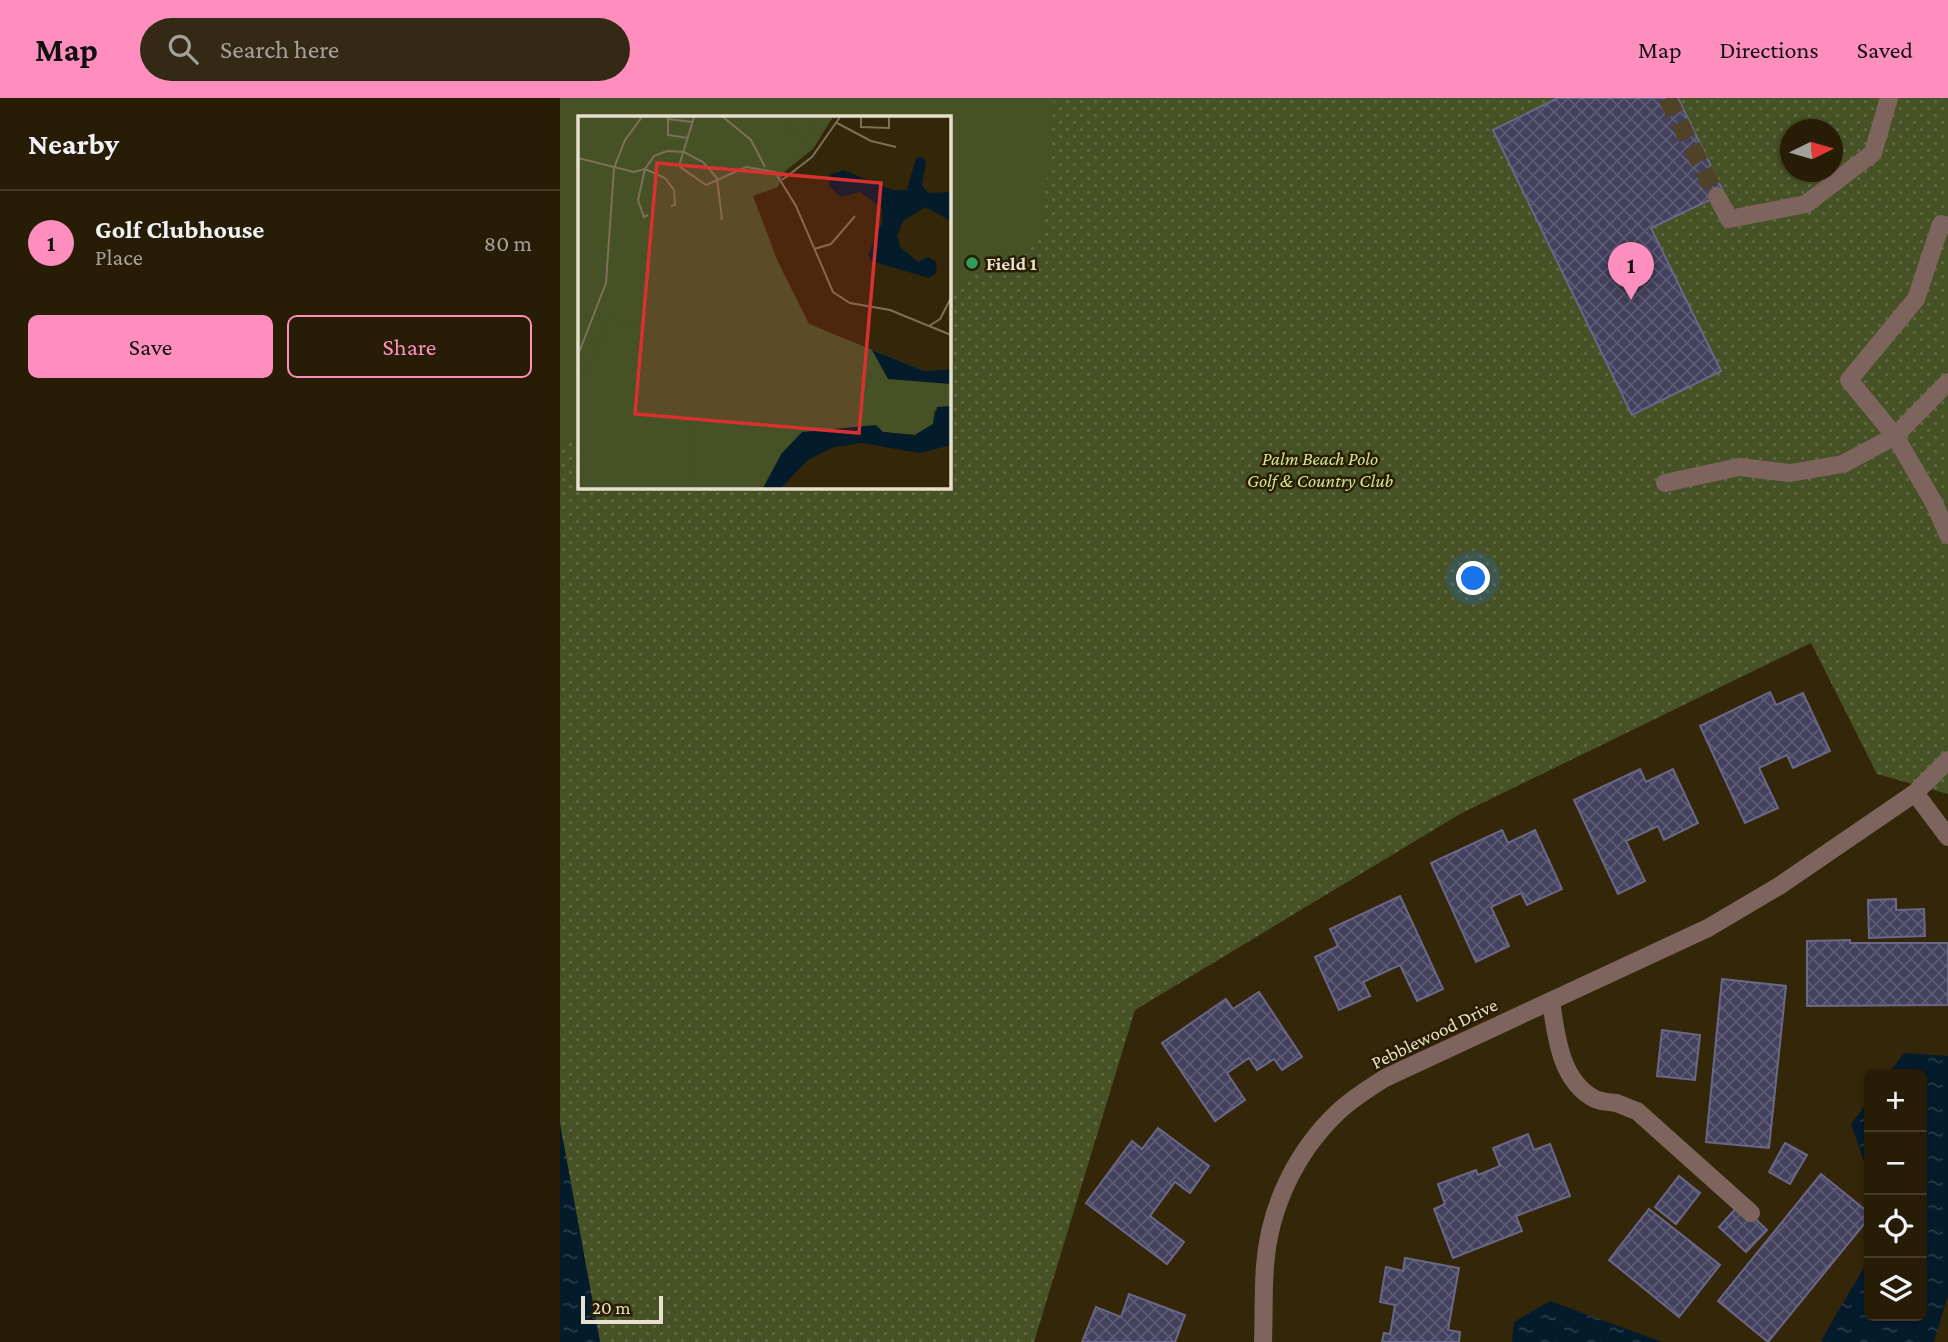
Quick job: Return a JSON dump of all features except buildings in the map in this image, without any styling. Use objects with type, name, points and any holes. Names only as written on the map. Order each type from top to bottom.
[{"type":"street","points":[[1717,196],[1729,219],[1806,204],[1873,153],[1889,98]]},
{"type":"street","points":[[1948,226],[1941,224],[1916,299],[1849,380],[1895,436],[1934,503],[1948,534]]},
{"type":"street","points":[[1665,483],[1739,467],[1790,473],[1843,464],[1895,436],[1948,382]]},
{"type":"street","name":"Pebblewood Drive","points":[[1263,1342],[1265,1265],[1271,1226],[1287,1182],[1302,1155],[1324,1126],[1353,1100],[1385,1078],[1708,928],[1779,886],[1915,793],[1948,760]]},
{"type":"street","points":[[1915,793],[1948,837]]},
{"type":"street","points":[[1551,1001],[1557,1042],[1564,1062],[1585,1093],[1598,1101],[1637,1111],[1751,1213]]},
{"type":"green space","name":"Palm Beach Polo Golf & Country Club","points":[[560,98],[1948,98],[1948,794],[1877,774],[1811,643],[1460,814],[1135,1010],[1034,1342],[600,1342],[560,1124]]},
{"type":"green space","name":"Field 1","points":[[560,98],[1054,98],[1042,237],[950,289],[950,116],[578,116],[578,442],[560,441]]},
{"type":"water","points":[[1904,1053],[1948,1056],[1948,1295],[1934,1342],[1820,1342],[1864,1267],[1864,1321],[1927,1321],[1927,1069],[1892,1069]]},
{"type":"water","points":[[1864,1107],[1864,1162],[1851,1124]]},
{"type":"water","points":[[560,1124],[600,1342],[560,1342]]},
{"type":"water","points":[[1550,1301],[1662,1342],[1512,1342],[1514,1322]]},
{"type":"tunnel","points":[[1667,98],[1717,196]]},
{"type":"place","name":"Field 1","points":[[972,263]]},
{"type":"place","name":"Golf Clubhouse","points":[[1631,300]]}]
